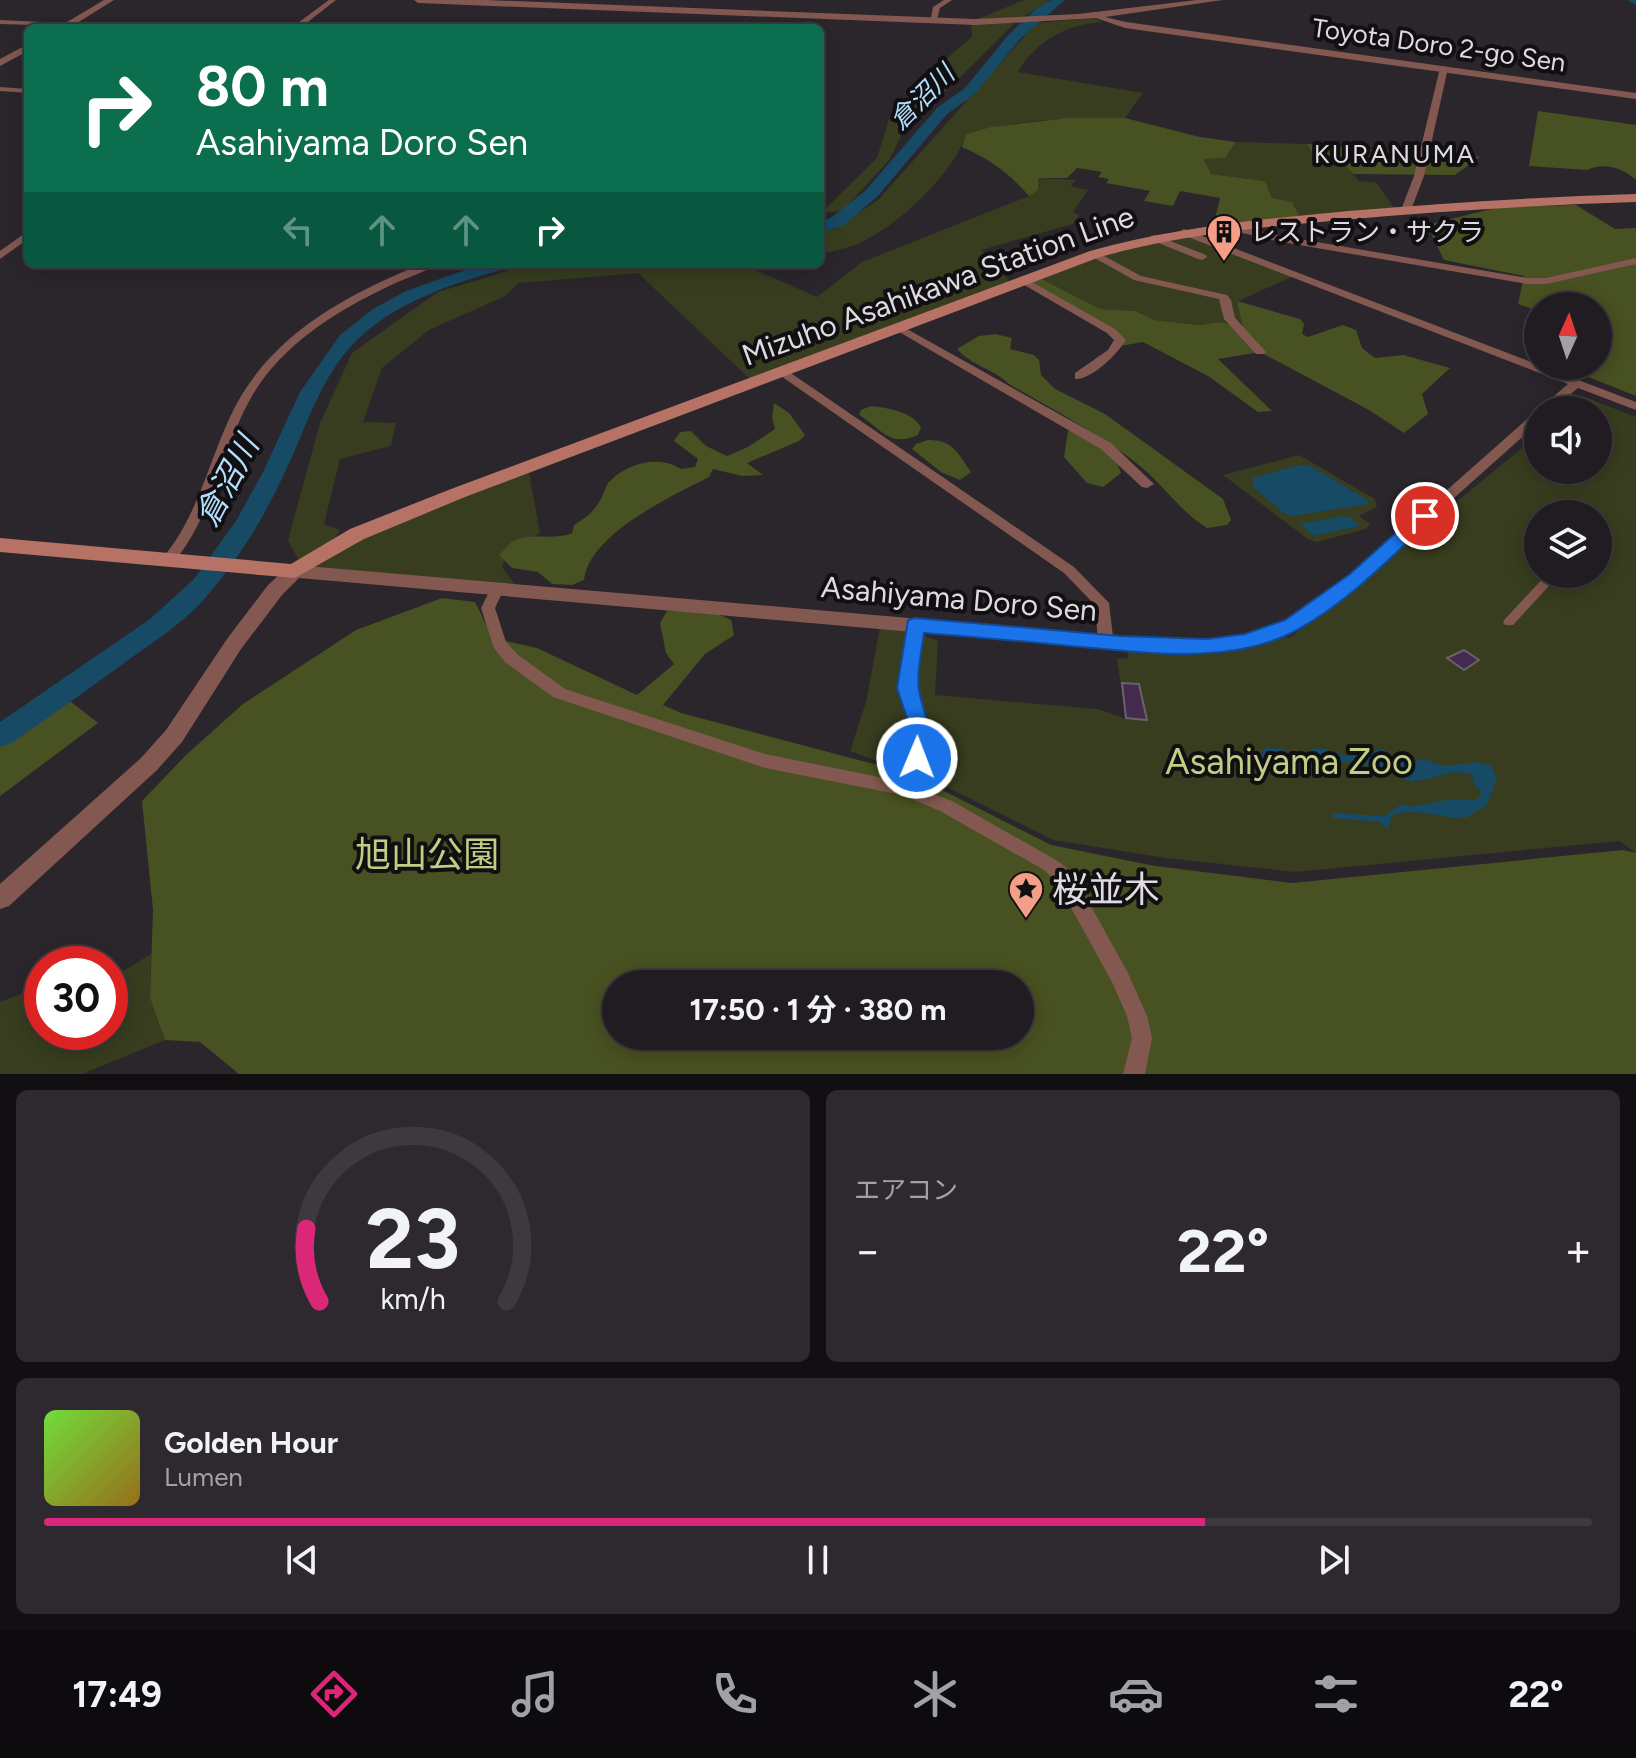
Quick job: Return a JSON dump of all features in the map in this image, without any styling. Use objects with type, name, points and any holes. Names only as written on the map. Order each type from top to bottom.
[{"type":"main road","name":"Mizuho Asahikawa Station Line","points":[[295,571],[357,534],[1095,254],[1155,238],[1226,226],[1500,202],[1636,198]]},
{"type":"main road","points":[[0,545],[295,571]]},
{"type":"street","points":[[68,24],[110,0]]},
{"type":"street","points":[[300,24],[333,0]]},
{"type":"street","points":[[418,0],[986,22],[1066,18],[1219,0]]},
{"type":"street","points":[[753,24],[765,0]]},
{"type":"street","points":[[933,21],[937,7],[949,0]]},
{"type":"street","name":"Toyota Doro 2-go Sen","points":[[1094,15],[1125,25],[1636,96]]},
{"type":"street","points":[[0,22],[32,24]]},
{"type":"street","points":[[0,63],[24,49]]},
{"type":"street","points":[[1406,210],[1419,176],[1444,68]]},
{"type":"street","points":[[0,89],[24,91]]},
{"type":"street","points":[[1226,226],[1276,238],[1527,281],[1546,281],[1636,261]]},
{"type":"street","points":[[1184,232],[1636,406]]},
{"type":"street","points":[[0,256],[24,237]]},
{"type":"street","points":[[1155,238],[1202,257]]},
{"type":"street","points":[[1095,254],[1138,278],[1223,297],[1230,319],[1260,352]]},
{"type":"street","points":[[178,561],[243,402],[259,376],[313,326],[375,289],[422,268]]},
{"type":"street","points":[[1023,280],[1111,331],[1120,340],[1113,352],[1079,376]]},
{"type":"street","points":[[898,327],[1106,446],[1147,484]]},
{"type":"street","points":[[782,371],[1069,570],[1102,603],[1106,642]]},
{"type":"street","points":[[1561,396],[1576,383]]},
{"type":"street","name":"Asahiyama Doro Sen","points":[[295,571],[1106,642],[1207,646],[1247,641],[1292,625],[1356,578],[1524,428]]},
{"type":"street","points":[[0,899],[149,764],[174,736],[234,644],[295,571]]},
{"type":"street","points":[[1509,622],[1541,588]]},
{"type":"street","points":[[497,589],[488,608],[499,644],[511,658],[559,693],[765,761],[904,789],[946,806],[1050,865],[1065,878],[1120,977],[1137,1016],[1142,1038],[1134,1074]]},
{"type":"street","points":[[904,789],[917,758],[918,721],[908,688],[915,625]]},
{"type":"green space","points":[[1024,0],[1050,0],[1020,19],[975,20]]},
{"type":"green space","points":[[1093,18],[1104,22],[1078,26],[1054,36],[1034,51],[1018,72],[1143,93],[1125,118],[1025,122],[966,134],[937,182],[905,213],[857,244],[824,253],[824,230],[835,229],[879,199],[1036,23]]},
{"type":"green space","points":[[971,23],[1015,23],[927,110],[910,117],[890,159],[843,210],[824,213],[877,158],[890,116],[937,66],[972,37]]},
{"type":"green space","points":[[1538,111],[1636,125],[1636,180],[1619,169],[1607,166],[1587,170],[1529,166]]},
{"type":"green space","points":[[1069,118],[1125,118],[1200,137],[1236,142],[1225,158],[1204,159],[1211,174],[1265,181],[1272,198],[1292,202],[1301,220],[1213,228],[1220,198],[1180,191],[1173,206],[1144,201],[1150,191],[1106,183],[1109,179],[1098,177],[1102,172],[1077,168],[1067,178],[1038,178],[1038,190],[1029,196],[998,167],[962,147],[966,134],[991,127]]},
{"type":"green space","points":[[1236,142],[1307,144],[1313,154],[1336,156],[1359,181],[1377,183],[1396,211],[1301,220],[1272,198],[1265,181],[1211,174],[1204,159],[1225,158]]},
{"type":"green space","points":[[1307,144],[1415,153],[1429,149],[1480,157],[1455,175],[1353,174],[1336,156],[1313,154]]},
{"type":"green space","points":[[1038,178],[1076,180],[1071,186],[1088,190],[1073,212],[1079,215],[1073,224],[981,250],[1012,284],[753,382],[638,273],[519,283],[503,297],[429,330],[382,368],[363,422],[396,423],[391,446],[340,459],[324,524],[340,530],[330,546],[528,467],[540,533],[507,554],[502,567],[520,591],[302,567],[288,540],[320,423],[352,353],[438,292],[518,268],[751,268],[817,297],[862,262],[1029,196]]},
{"type":"green space","points":[[1576,205],[1615,229],[1636,228],[1636,396],[1596,380],[1612,380],[1612,292],[1524,292],[1524,306],[1518,304],[1524,276],[1444,260],[1427,225],[1499,207]]},
{"type":"green space","points":[[1184,232],[1294,276],[1238,301],[1244,328],[1221,322],[1199,325],[1154,320],[1135,311],[1100,309],[1036,276]]},
{"type":"green space","points":[[1036,276],[1100,309],[1135,311],[1154,320],[1199,325],[1221,322],[1243,328],[1237,301],[1300,319],[1304,324],[1302,334],[1308,337],[1343,325],[1356,330],[1362,348],[1375,358],[1403,355],[1450,368],[1422,394],[1428,414],[1404,433],[1369,410],[1260,352],[1218,359],[1272,411],[1258,412],[1208,376],[1143,342],[1120,346],[1120,340],[1023,280]]},
{"type":"green space","points":[[995,334],[1012,338],[1010,349],[1034,355],[1039,360],[1041,375],[1055,389],[1105,414],[1223,499],[1231,520],[1227,525],[1207,528],[1120,451],[969,360],[957,349],[979,336]]},
{"type":"green space","points":[[774,403],[789,413],[805,435],[799,441],[747,463],[763,475],[742,476],[713,469],[709,477],[634,518],[616,532],[589,563],[584,580],[572,585],[552,584],[538,572],[512,568],[499,555],[511,542],[520,538],[572,533],[574,525],[596,507],[609,482],[626,470],[654,462],[681,469],[695,467],[698,459],[674,441],[680,432],[691,431],[706,446],[727,456],[748,447],[775,429],[772,418]]},
{"type":"green space","points":[[871,406],[892,409],[911,417],[921,427],[918,435],[900,439],[886,435],[859,415],[861,410]]},
{"type":"green space","name":"Asahiyama Zoo","points":[[1612,408],[1636,417],[1636,853],[1619,841],[1295,872],[1166,858],[1053,840],[949,788],[850,751],[866,702],[880,627],[905,628],[938,641],[935,695],[1098,709],[1126,719],[1117,659],[1128,658],[1128,651],[1173,652],[1291,637],[1524,446],[1524,484],[1612,484]]},
{"type":"green space","points":[[1074,430],[1102,448],[1118,466],[1121,473],[1103,487],[1087,483],[1064,457],[1068,431]]},
{"type":"green space","points":[[928,440],[949,445],[971,472],[960,480],[941,472],[912,449]]},
{"type":"green space","points":[[1299,455],[1375,499],[1377,507],[1359,516],[1370,524],[1366,529],[1317,542],[1308,539],[1223,475]]},
{"type":"green space","name":"旭山公園","points":[[442,598],[475,602],[493,638],[537,648],[637,695],[674,664],[666,653],[660,623],[667,611],[708,612],[731,620],[734,635],[705,654],[663,705],[681,713],[889,768],[946,792],[1051,845],[1155,866],[1292,883],[1623,850],[1636,853],[1636,1074],[239,1074],[200,1042],[165,1040],[150,998],[153,910],[142,801],[186,755],[243,704],[356,630]]},
{"type":"green space","points":[[62,695],[98,723],[0,796],[0,736]]},
{"type":"green space","points":[[151,954],[150,998],[165,1040],[82,1074],[0,1074],[0,1002],[21,994],[24,994],[24,1050],[128,1050],[128,968]]},
{"type":"water","points":[[1309,465],[1368,500],[1369,504],[1293,516],[1285,514],[1253,487],[1253,478]]},
{"type":"water","points":[[1343,516],[1360,526],[1314,536],[1300,524]]},
{"type":"water","points":[[1268,747],[1281,749],[1306,763],[1313,759],[1311,749],[1322,748],[1346,756],[1384,750],[1393,758],[1413,762],[1424,759],[1444,766],[1477,762],[1490,765],[1497,778],[1487,805],[1466,818],[1401,813],[1392,815],[1388,829],[1379,822],[1332,818],[1331,813],[1384,816],[1400,805],[1415,806],[1451,799],[1476,800],[1482,793],[1473,783],[1472,775],[1464,773],[1412,781],[1377,768],[1347,762],[1332,764],[1319,772],[1303,765],[1277,770],[1261,757]]},
{"type":"building","points":[[1464,650],[1479,660],[1464,670],[1447,658]]},
{"type":"building","points":[[1122,683],[1139,684],[1147,720],[1126,718]]},
{"type":"waterway","name":"倉沼川","points":[[824,226],[838,221],[871,194],[942,111],[970,91],[1015,36],[1041,11],[1059,0]]},
{"type":"waterway","name":"倉沼川","points":[[0,736],[159,626],[184,606],[203,585],[247,521],[274,472],[310,392],[347,339],[396,303],[489,268]]},
{"type":"place","name":"レストラン・サクラ","points":[[1224,263]]},
{"type":"place","name":"桜並木","points":[[1026,920]]},
{"type":"district","name":"KURANUMA","points":[[1395,154]]},
{"type":"route","points":[[917,758],[918,721],[908,688],[915,625],[1120,643],[1207,646],[1247,641],[1292,625],[1356,578],[1425,516]]}]
